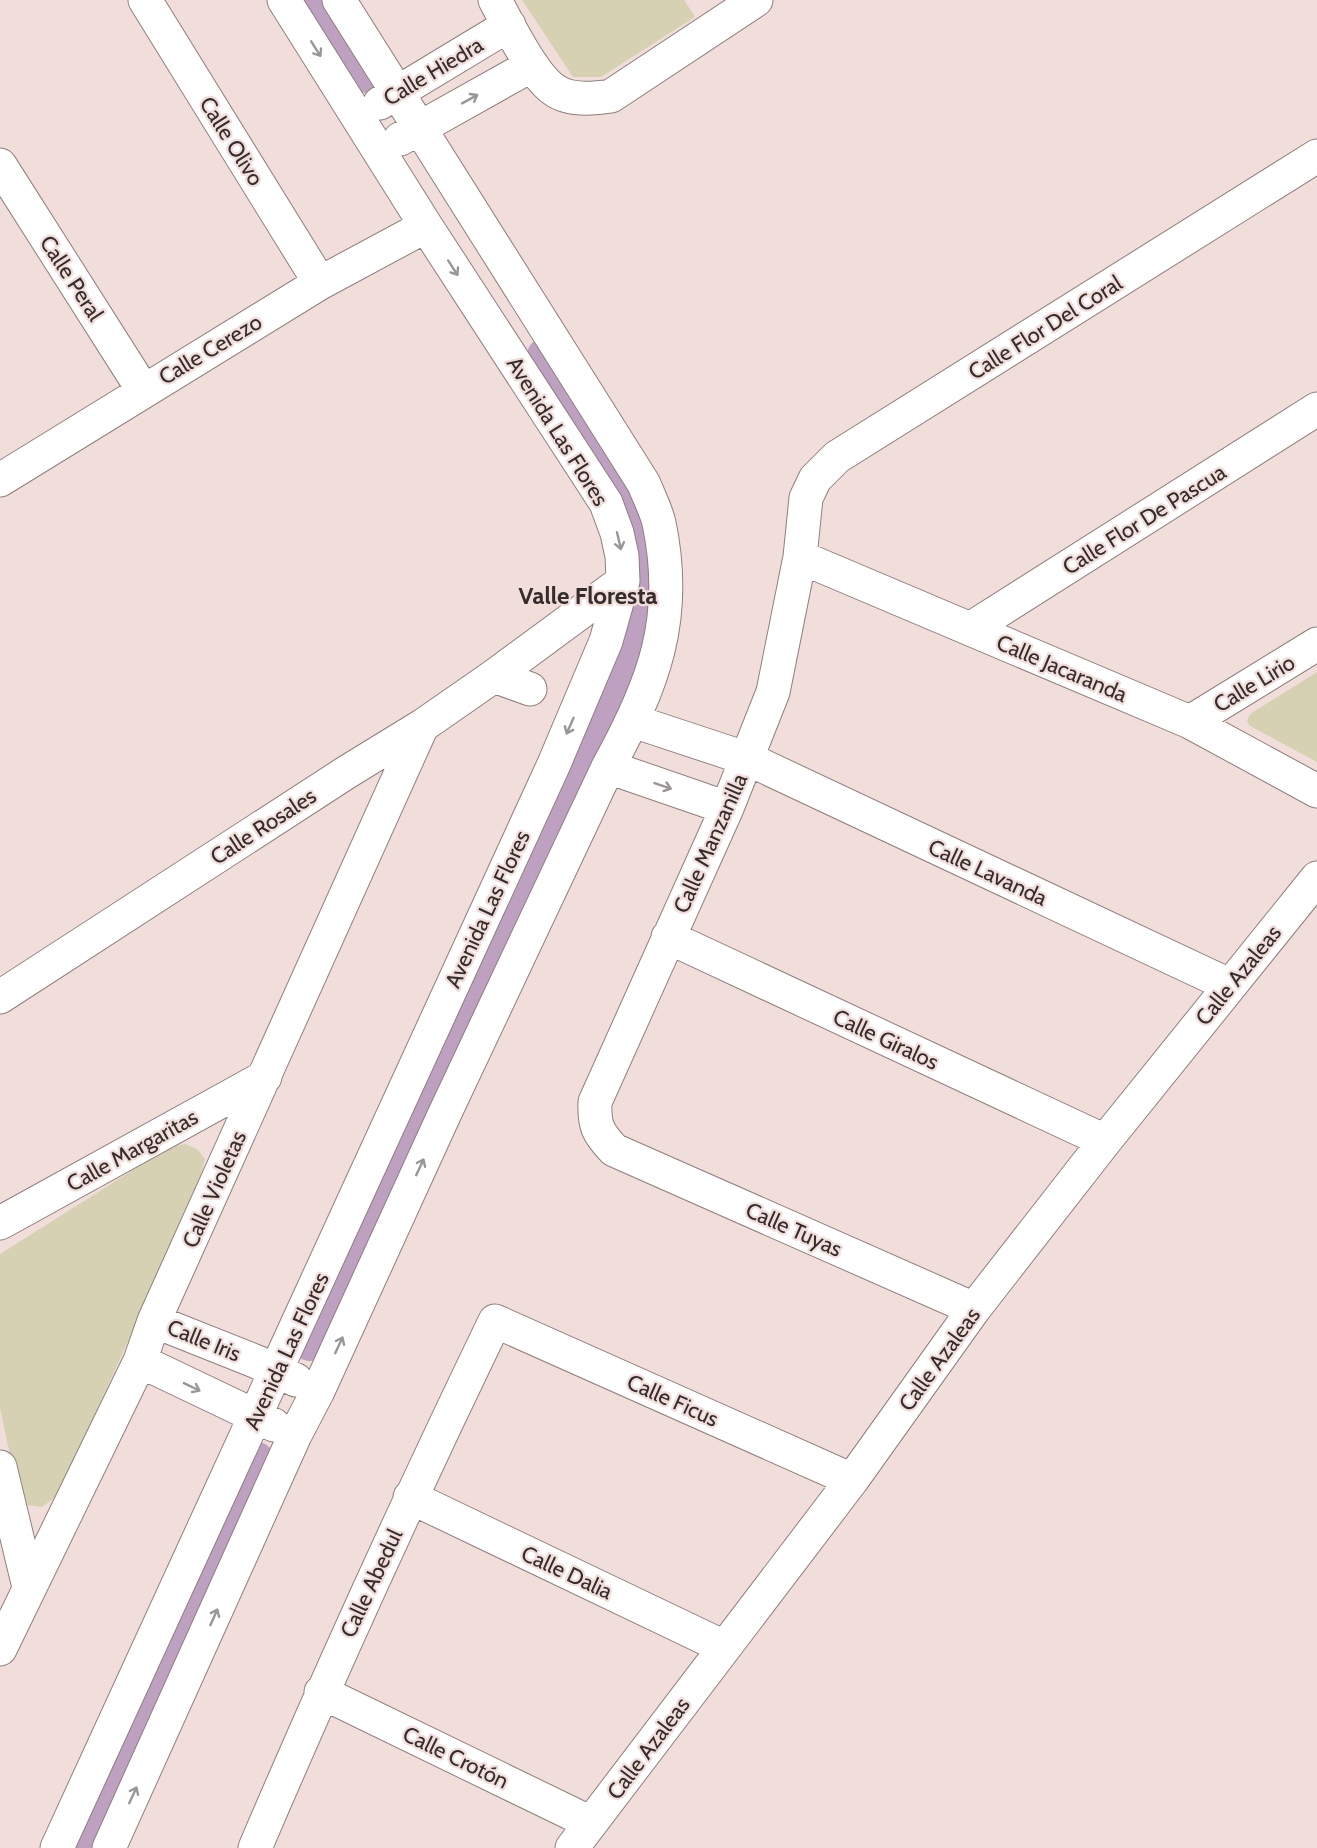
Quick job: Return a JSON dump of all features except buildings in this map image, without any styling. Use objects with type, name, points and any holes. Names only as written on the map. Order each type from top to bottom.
[{"type":"street","name":"Calle Olivo","points":[[144,0],[320,283]]},
{"type":"street","name":"Avenida Las Flores","points":[[57,1848],[580,704],[606,641],[622,581],[622,556],[617,533],[606,503],[426,226],[284,0]]},
{"type":"street","name":"Avenida Las Flores","points":[[109,1848],[295,1435],[318,1391],[445,1113],[608,766],[633,721],[654,671],[663,633],[667,587],[659,521],[644,484],[339,0]]},
{"type":"street","points":[[502,12],[532,65],[553,90],[572,97],[591,99],[611,96],[756,0]]},
{"type":"street","name":"Calle Hiedra","points":[[358,116],[398,93],[502,12]]},
{"type":"street","name":"Calle Hiedra","points":[[379,149],[532,65]]},
{"type":"street","name":"Calle Flor Del Coral","points":[[803,521],[806,498],[815,479],[837,457],[1317,156]]},
{"type":"street","name":"Calle Peral","points":[[0,165],[143,390]]},
{"type":"street","name":"Calle Cerezo","points":[[0,480],[320,283],[426,226]]},
{"type":"street","name":"Calle Flor De Pascua","points":[[970,629],[1317,409]]},
{"type":"street","name":"Calle Manzanilla","points":[[614,1150],[601,1135],[594,1120],[595,1102],[727,808],[773,692],[801,557],[803,521]]},
{"type":"street","name":"Calle Jacaranda","points":[[801,557],[1190,722],[1317,791]]},
{"type":"street","name":"Calle Rosales","points":[[0,997],[422,726],[622,581]]},
{"type":"street","name":"Calle Lirio","points":[[1190,722],[1317,644]]},
{"type":"street","points":[[494,676],[530,689]]},
{"type":"street","name":"Calle Lavanda","points":[[633,721],[748,759],[1229,986]]},
{"type":"street","name":"Calle Violetas","points":[[0,1649],[140,1361],[154,1321],[422,726]]},
{"type":"street","points":[[608,766],[727,808]]},
{"type":"street","name":"Calle Azaleas","points":[[582,1835],[852,1480],[974,1309],[1105,1141],[1317,878]]},
{"type":"street","name":"Calle Giralos","points":[[668,937],[1105,1141]]},
{"type":"street","name":"Calle Margaritas","points":[[0,1223],[265,1077]]},
{"type":"street","name":"Calle Tuyas","points":[[614,1150],[974,1309]]},
{"type":"street","name":"Calle Iris","points":[[154,1321],[277,1371],[318,1391]]},
{"type":"street","name":"Calle Ficus","points":[[495,1321],[852,1480]]},
{"type":"street","name":"Calle Abedul","points":[[255,1848],[321,1692],[410,1497],[495,1321]]},
{"type":"street","name":"Calle Iris","points":[[140,1361],[295,1435]]},
{"type":"street","points":[[0,1467],[29,1587]]},
{"type":"street","name":"Calle Dalia","points":[[410,1497],[724,1647]]},
{"type":"street","name":"Calle Crotón","points":[[321,1692],[582,1835]]},
{"type":"shaded area","points":[[522,0],[684,0],[695,17],[601,77],[573,77]]},
{"type":"shaded area","points":[[1317,672],[1317,762],[1250,726],[1247,721],[1253,712]]},
{"type":"shaded area","points":[[185,1144],[197,1149],[205,1159],[197,1190],[58,1495],[42,1507],[27,1505],[17,1488],[0,1408],[0,1254],[160,1153]]},
{"type":"waterway","points":[[318,0],[366,76]]},
{"type":"waterway","points":[[310,1344],[625,666],[643,615],[648,572],[638,510],[618,472],[544,355]]},
{"type":"waterway","points":[[77,1848],[257,1459]]},
{"type":"district","name":"Valle Floresta","points":[[588,596]]}]
